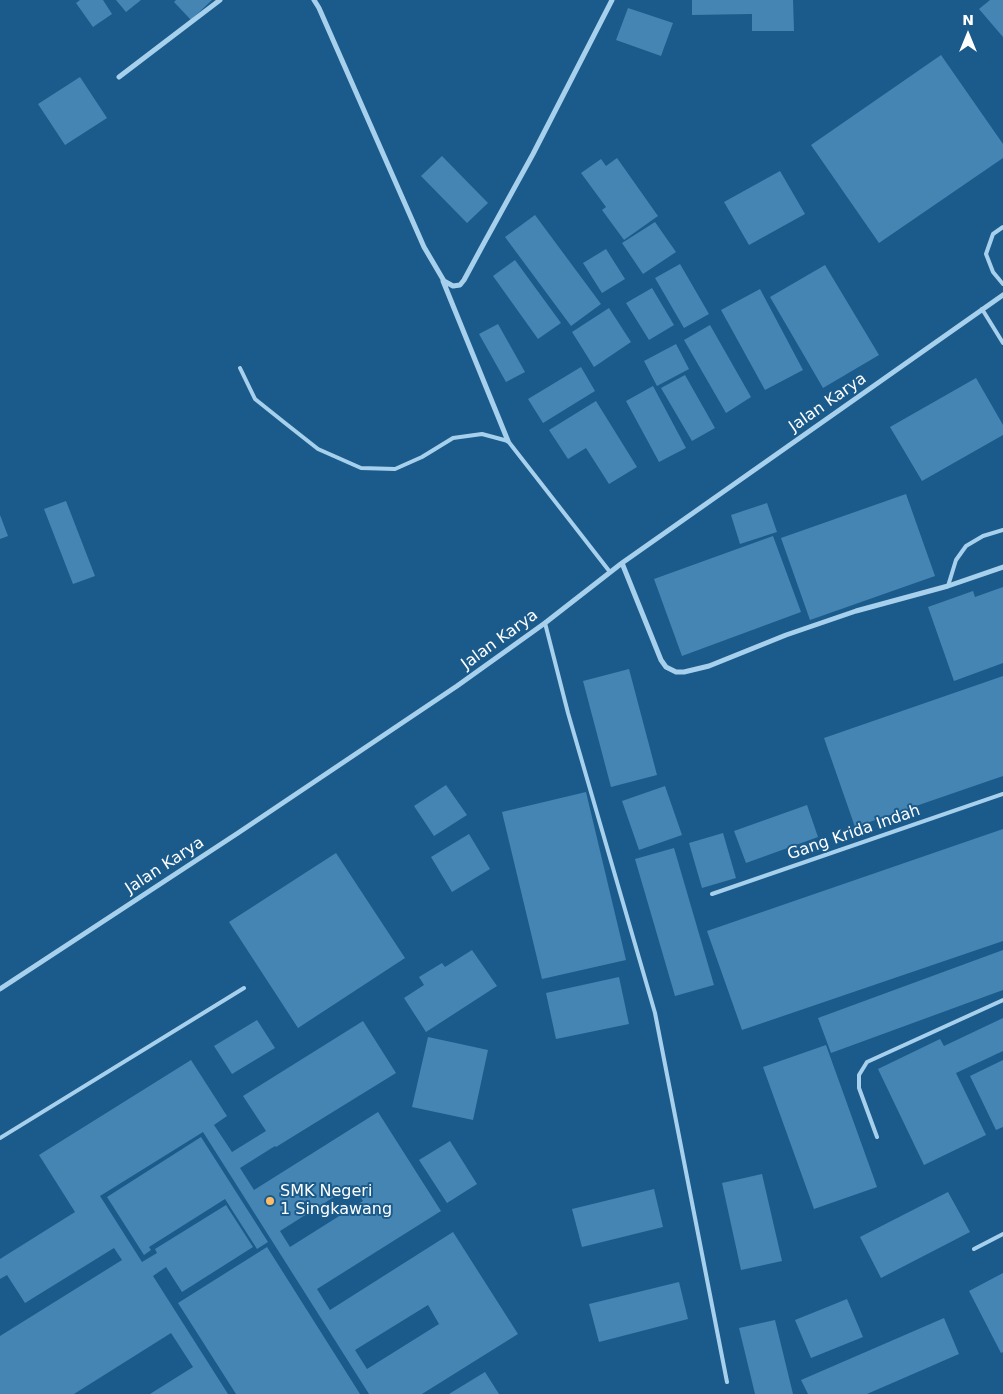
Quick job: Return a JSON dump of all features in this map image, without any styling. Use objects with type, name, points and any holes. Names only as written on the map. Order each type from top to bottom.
[{"type":"street","points":[[119,77],[220,0]]},
{"type":"street","points":[[314,0],[424,247],[442,278],[508,441]]},
{"type":"street","points":[[442,278],[453,286],[460,285],[464,280],[533,154],[612,0]]},
{"type":"street","name":"Jalan Karya","points":[[0,989],[457,686],[545,623],[622,563],[1003,295]]},
{"type":"street","points":[[622,563],[661,660],[666,668],[676,672],[709,666],[803,629],[856,611],[948,586],[1003,568]]},
{"type":"lane","points":[[1003,227],[993,234],[986,254],[993,272],[1003,284]]},
{"type":"lane","points":[[982,309],[1003,343]]},
{"type":"lane","points":[[240,368],[255,398],[284,424],[318,449],[361,468],[395,469],[422,457],[453,438],[482,434],[508,441],[610,572]]},
{"type":"lane","points":[[948,586],[956,560],[966,546],[983,536],[1003,530]]},
{"type":"lane","points":[[545,623],[568,713],[655,1013],[727,1382]]},
{"type":"lane","name":"Gang Krida Indah","points":[[712,894],[1003,794]]},
{"type":"lane","points":[[0,1138],[244,988]]},
{"type":"lane","points":[[877,1136],[858,1088],[858,1075],[867,1062],[1003,1000]]},
{"type":"lane","points":[[974,1249],[1003,1234]]},
{"type":"building","points":[[80,0],[103,0],[112,14],[93,27],[76,3]]},
{"type":"building","points":[[116,0],[141,0],[126,12]]},
{"type":"building","points":[[176,0],[212,0],[191,20],[174,2]]},
{"type":"building","points":[[692,0],[793,0],[794,31],[752,31],[752,14],[692,15]]},
{"type":"building","points":[[990,0],[1003,0],[1003,37],[979,9]]},
{"type":"building","points":[[628,8],[673,23],[661,56],[616,40]]},
{"type":"building","points":[[941,55],[1003,144],[1003,158],[879,243],[811,145]]},
{"type":"building","points":[[80,77],[107,118],[65,145],[38,104]]},
{"type":"building","points":[[442,156],[488,203],[467,223],[421,176]]},
{"type":"building","points":[[617,158],[658,216],[624,240],[602,210],[606,207],[581,173],[601,159],[606,166]]},
{"type":"building","points":[[780,171],[805,214],[749,245],[724,202]]},
{"type":"building","points":[[535,215],[601,304],[571,326],[505,237]]},
{"type":"building","points":[[655,222],[676,252],[643,274],[622,243]]},
{"type":"building","points":[[606,249],[625,279],[602,293],[583,263]]},
{"type":"building","points":[[515,260],[561,323],[538,339],[493,276]]},
{"type":"building","points":[[680,264],[709,314],[684,328],[655,278]]},
{"type":"building","points":[[825,265],[879,355],[823,388],[770,297]]},
{"type":"building","points":[[652,288],[674,325],[649,340],[626,303]]},
{"type":"building","points":[[760,289],[803,370],[765,390],[721,310]]},
{"type":"building","points":[[609,308],[631,342],[594,367],[572,332]]},
{"type":"building","points":[[498,324],[525,372],[506,382],[479,334]]},
{"type":"building","points":[[710,325],[751,397],[726,413],[684,340]]},
{"type":"building","points":[[676,344],[689,369],[657,386],[644,361]]},
{"type":"building","points":[[581,367],[595,391],[543,423],[528,399]]},
{"type":"building","points":[[685,375],[715,428],[692,441],[661,388]]},
{"type":"building","points":[[976,378],[1003,425],[1003,435],[922,481],[890,427]]},
{"type":"building","points":[[653,386],[686,448],[659,462],[626,401]]},
{"type":"building","points":[[596,401],[637,467],[609,484],[586,448],[568,459],[549,430]]},
{"type":"building","points":[[906,494],[935,576],[810,620],[781,538]]},
{"type":"building","points":[[66,501],[95,576],[73,584],[44,509]]},
{"type":"building","points":[[767,503],[777,532],[740,544],[731,515]]},
{"type":"building","points":[[0,515],[8,536],[0,539]]},
{"type":"building","points":[[773,536],[801,612],[682,656],[654,579]]},
{"type":"building","points":[[1003,587],[1003,663],[954,681],[928,607],[973,591],[975,597]]},
{"type":"building","points":[[629,669],[657,775],[611,787],[583,681]]},
{"type":"building","points":[[1003,676],[1003,776],[855,827],[824,738]]},
{"type":"building","points":[[446,785],[467,815],[434,836],[414,806]]},
{"type":"building","points":[[665,786],[682,835],[639,850],[622,801]]},
{"type":"building","points":[[586,792],[626,960],[542,979],[502,812]]},
{"type":"building","points":[[807,805],[818,837],[746,863],[734,831]]},
{"type":"building","points":[[1003,829],[1003,941],[742,1030],[707,931]]},
{"type":"building","points":[[723,833],[736,878],[702,888],[689,843]]},
{"type":"building","points":[[469,834],[490,869],[452,892],[431,857]]},
{"type":"building","points":[[674,848],[714,985],[675,996],[635,859]]},
{"type":"building","points":[[336,853],[405,958],[298,1028],[229,922]]},
{"type":"building","points":[[472,950],[497,986],[426,1032],[404,998],[424,985],[419,977],[442,963],[445,967]]},
{"type":"building","points":[[1003,950],[1003,990],[831,1053],[818,1018]]},
{"type":"building","points":[[619,977],[629,1024],[556,1039],[546,993]]},
{"type":"building","points":[[1003,1018],[1003,1051],[956,1073],[986,1135],[924,1165],[878,1069],[940,1039],[944,1046]]},
{"type":"building","points":[[257,1020],[275,1048],[232,1074],[214,1046]]},
{"type":"building","points":[[363,1021],[396,1073],[240,1168],[254,1190],[378,1112],[441,1211],[317,1289],[330,1310],[453,1232],[518,1334],[422,1394],[369,1394],[203,1132],[100,1196],[142,1262],[157,1253],[155,1249],[226,1205],[253,1247],[182,1292],[166,1267],[153,1276],[228,1394],[150,1394],[193,1367],[171,1333],[74,1394],[0,1394],[0,1336],[122,1260],[114,1248],[25,1303],[7,1275],[0,1279],[0,1259],[75,1212],[39,1155],[191,1060],[227,1116],[214,1125],[232,1152],[266,1131],[243,1096]],"holes":[[[353,1185],[363,1201],[290,1247],[280,1231]],[[428,1305],[439,1324],[367,1369],[355,1350]]]},
{"type":"building","points":[[428,1037],[488,1050],[473,1120],[412,1107]]},
{"type":"building","points":[[826,1045],[877,1187],[814,1209],[763,1067]]},
{"type":"building","points":[[1003,1060],[1003,1127],[996,1130],[970,1076]]},
{"type":"building","points":[[201,1137],[268,1242],[257,1249],[225,1199],[149,1247],[151,1250],[144,1255],[107,1197]]},
{"type":"building","points":[[450,1141],[477,1184],[447,1203],[419,1160]]},
{"type":"building","points":[[762,1174],[782,1261],[741,1270],[722,1183]]},
{"type":"building","points":[[654,1189],[663,1227],[582,1247],[572,1209]]},
{"type":"building","points":[[948,1192],[970,1232],[881,1278],[860,1237]]},
{"type":"building","points":[[267,1247],[360,1394],[236,1394],[178,1303]]},
{"type":"building","points":[[1003,1273],[1003,1352],[1001,1353],[969,1291]]},
{"type":"building","points":[[679,1282],[688,1319],[599,1342],[589,1304]]},
{"type":"building","points":[[847,1299],[863,1337],[811,1358],[795,1320]]},
{"type":"building","points":[[944,1318],[959,1354],[867,1394],[808,1394],[801,1380]]},
{"type":"building","points":[[775,1320],[793,1394],[755,1394],[739,1328]]},
{"type":"building","points":[[485,1372],[499,1394],[449,1394]]},
{"type":"place","name":"SMK Negeri 1 Singkawang","points":[[270,1201]]}]
